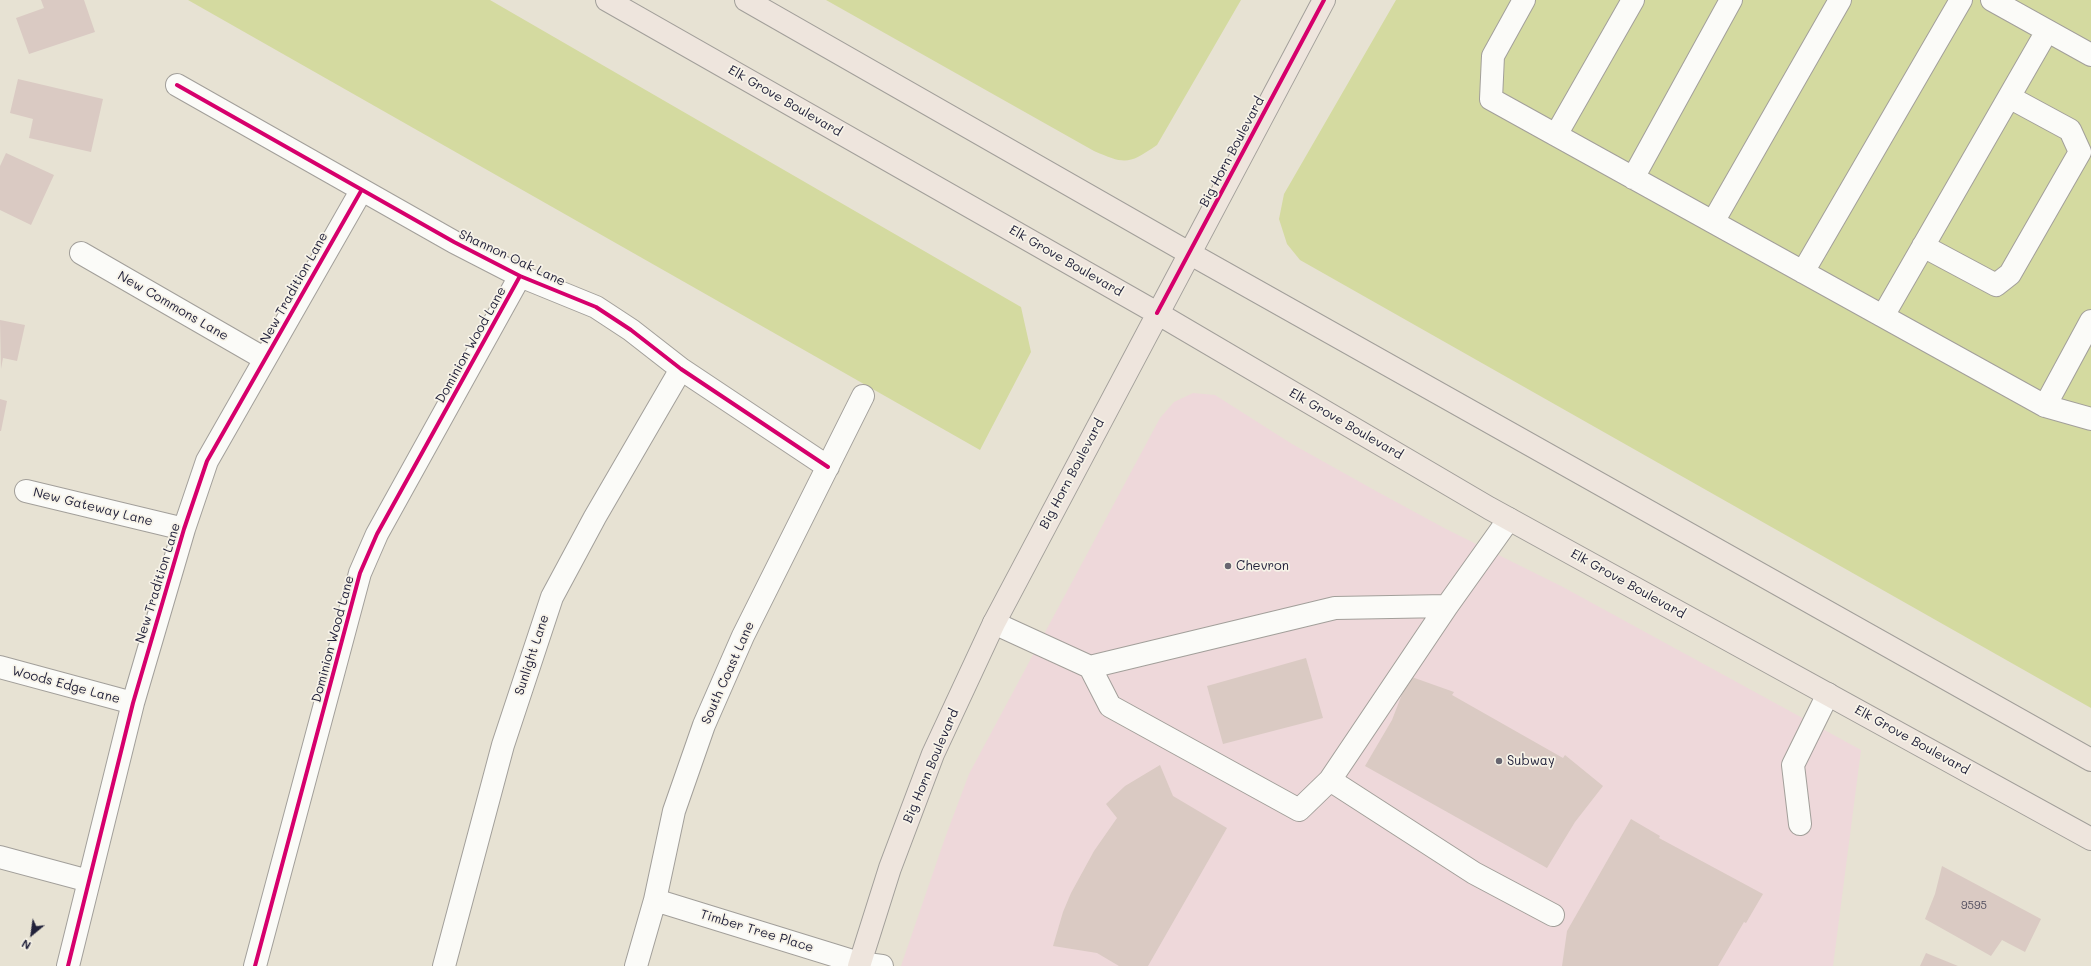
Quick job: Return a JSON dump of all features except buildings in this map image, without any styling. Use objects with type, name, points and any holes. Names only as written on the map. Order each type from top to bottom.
[{"type":"main road","name":"Elk Grove Boulevard","points":[[607,0],[1157,313],[1509,519],[2091,839]]},
{"type":"main road","points":[[746,0],[1189,253],[2091,760]]},
{"type":"main road","name":"Big Horn Boulevard","points":[[859,964],[890,868],[933,754],[994,623],[1324,0]]},
{"type":"street","points":[[1524,0],[1494,56],[1491,99],[2045,406],[2091,419]]},
{"type":"street","points":[[1556,135],[1633,0]]},
{"type":"street","points":[[1633,178],[1731,0]]},
{"type":"street","points":[[1714,222],[1840,0]]},
{"type":"street","points":[[1803,272],[1961,0]]},
{"type":"street","points":[[1992,0],[2091,55]]},
{"type":"street","points":[[1883,316],[2047,31]]},
{"type":"street","name":"Shannon Oak Lane","points":[[177,85],[361,191],[454,242],[520,276],[596,307],[631,330],[681,369],[828,466]]},
{"type":"street","points":[[1923,246],[1996,285],[2010,274],[2080,152],[2070,130],[2009,97]]},
{"type":"street","name":"New Tradition Lane","points":[[68,966],[133,702],[184,529],[207,461],[361,191]]},
{"type":"street","name":"New Commons Lane","points":[[81,253],[266,359]]},
{"type":"street","name":"Dominion Wood Lane","points":[[255,966],[360,572],[377,534],[520,276]]},
{"type":"street","points":[[2045,406],[2091,321]]},
{"type":"street","name":"Sunlight Lane","points":[[444,966],[503,745],[552,597],[594,517],[681,369]]},
{"type":"street","name":"South Coast Lane","points":[[636,966],[655,900],[674,811],[704,725],[743,636],[863,396]]},
{"type":"street","name":"New Gateway Lane","points":[[26,491],[184,529]]},
{"type":"street","points":[[1090,667],[1110,706],[1299,810],[1330,780],[1447,606],[1509,519]]},
{"type":"street","points":[[994,623],[1090,667],[1334,608],[1447,606]]},
{"type":"street","name":"Woods Edge Lane","points":[[0,667],[133,702]]},
{"type":"street","points":[[1800,824],[1793,765],[1828,694]]},
{"type":"street","points":[[1330,780],[1474,873],[1553,915]]},
{"type":"street","points":[[0,857],[89,881]]},
{"type":"street","name":"Timber Tree Place","points":[[655,900],[859,964],[882,966]]},
{"type":"shaded area","points":[[1193,393],[1215,395],[1292,444],[1376,491],[1446,529],[1561,586],[1861,750],[1833,966],[901,966],[945,838],[969,774],[1160,418],[1174,402]]},
{"type":"green space","points":[[188,0],[490,0],[1021,307],[1031,352],[980,450]]},
{"type":"green space","points":[[826,0],[1241,0],[1157,145],[1133,159],[1121,160],[1113,159],[1094,151]]},
{"type":"green space","points":[[1396,0],[2091,0],[2091,708],[1300,260],[1287,244],[1279,219],[1284,194]]},
{"type":"cycle path","points":[[1157,313],[1324,0]]},
{"type":"cycle path","points":[[177,85],[454,242],[520,276],[596,307],[631,330],[681,369],[828,467]]},
{"type":"cycle path","points":[[68,966],[133,703],[184,529],[207,461],[361,191]]},
{"type":"cycle path","points":[[255,966],[360,573],[377,534],[520,276]]},
{"type":"place","name":"Chevron","points":[[1228,566]]},
{"type":"place","name":"Subway","points":[[1499,761]]}]
